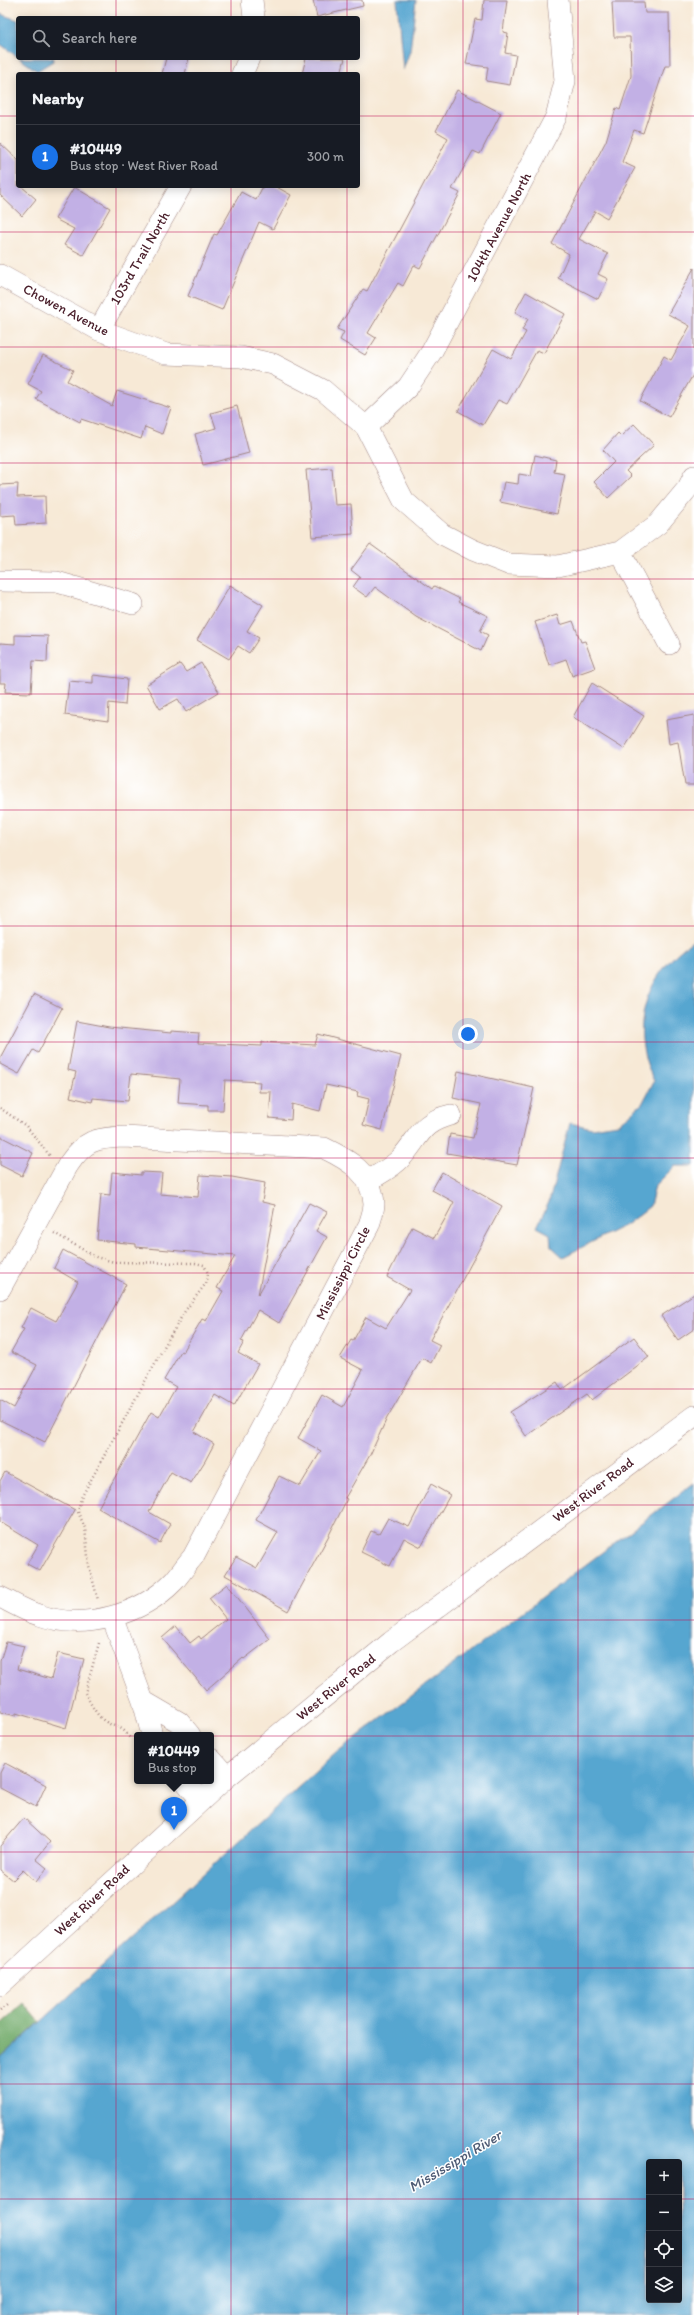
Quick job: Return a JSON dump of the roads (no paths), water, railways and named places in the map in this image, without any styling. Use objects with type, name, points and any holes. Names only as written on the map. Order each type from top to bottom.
[{"type":"street","points":[[252,0],[254,16]]},
{"type":"street","name":"104th Avenue North","points":[[366,427],[408,388],[432,352],[556,117],[565,81],[558,0]]},
{"type":"street","points":[[243,72],[248,60]]},
{"type":"street","name":"103rd Trail North","points":[[99,330],[180,188]]},
{"type":"street","name":"Chowen Avenue","points":[[0,275],[99,330],[166,354],[241,357],[273,364],[323,390],[366,427],[404,501],[442,534],[473,550],[508,564],[558,566],[620,552]]},
{"type":"street","points":[[669,644],[620,552],[658,524],[688,488],[694,476]]},
{"type":"street","points":[[0,581],[57,582],[133,604]]},
{"type":"street","points":[[368,1181],[400,1158],[424,1127],[434,1119],[450,1115]]},
{"type":"street","name":"Mississippi Circle","points":[[0,1289],[68,1165],[77,1152],[89,1142],[103,1138],[324,1148],[352,1162],[368,1181],[374,1204],[369,1225],[193,1557],[173,1582],[148,1601],[105,1618],[68,1621],[39,1616],[0,1597]]},
{"type":"street","name":"West River Road","points":[[5,1994],[201,1800],[227,1777],[391,1642],[694,1416]]},
{"type":"street","points":[[105,1618],[143,1701],[151,1732]]},
{"type":"street","points":[[143,1701],[179,1722],[187,1732]]},
{"type":"street","points":[[214,1762],[227,1777]]},
{"type":"street","points":[[188,1784],[201,1800]]},
{"type":"water","points":[[397,0],[416,0],[410,51],[403,70]]},
{"type":"water","points":[[0,14],[16,19],[16,56],[0,44]]},
{"type":"water","points":[[22,60],[53,60],[53,61],[37,71]]},
{"type":"water","points":[[694,940],[694,1166],[675,1166],[655,1186],[650,1206],[627,1224],[563,1257],[551,1246],[550,1234],[537,1227],[549,1202],[570,1123],[592,1128],[618,1124],[642,1104],[654,1081],[646,1061],[642,1041],[642,1021],[646,1003],[653,985],[664,968],[677,953]]},
{"type":"water","name":"Mississippi River","points":[[694,1483],[694,2315],[0,2315],[0,2059],[337,1752]]},
{"type":"place","name":"#10449","points":[[174,1830]]}]
